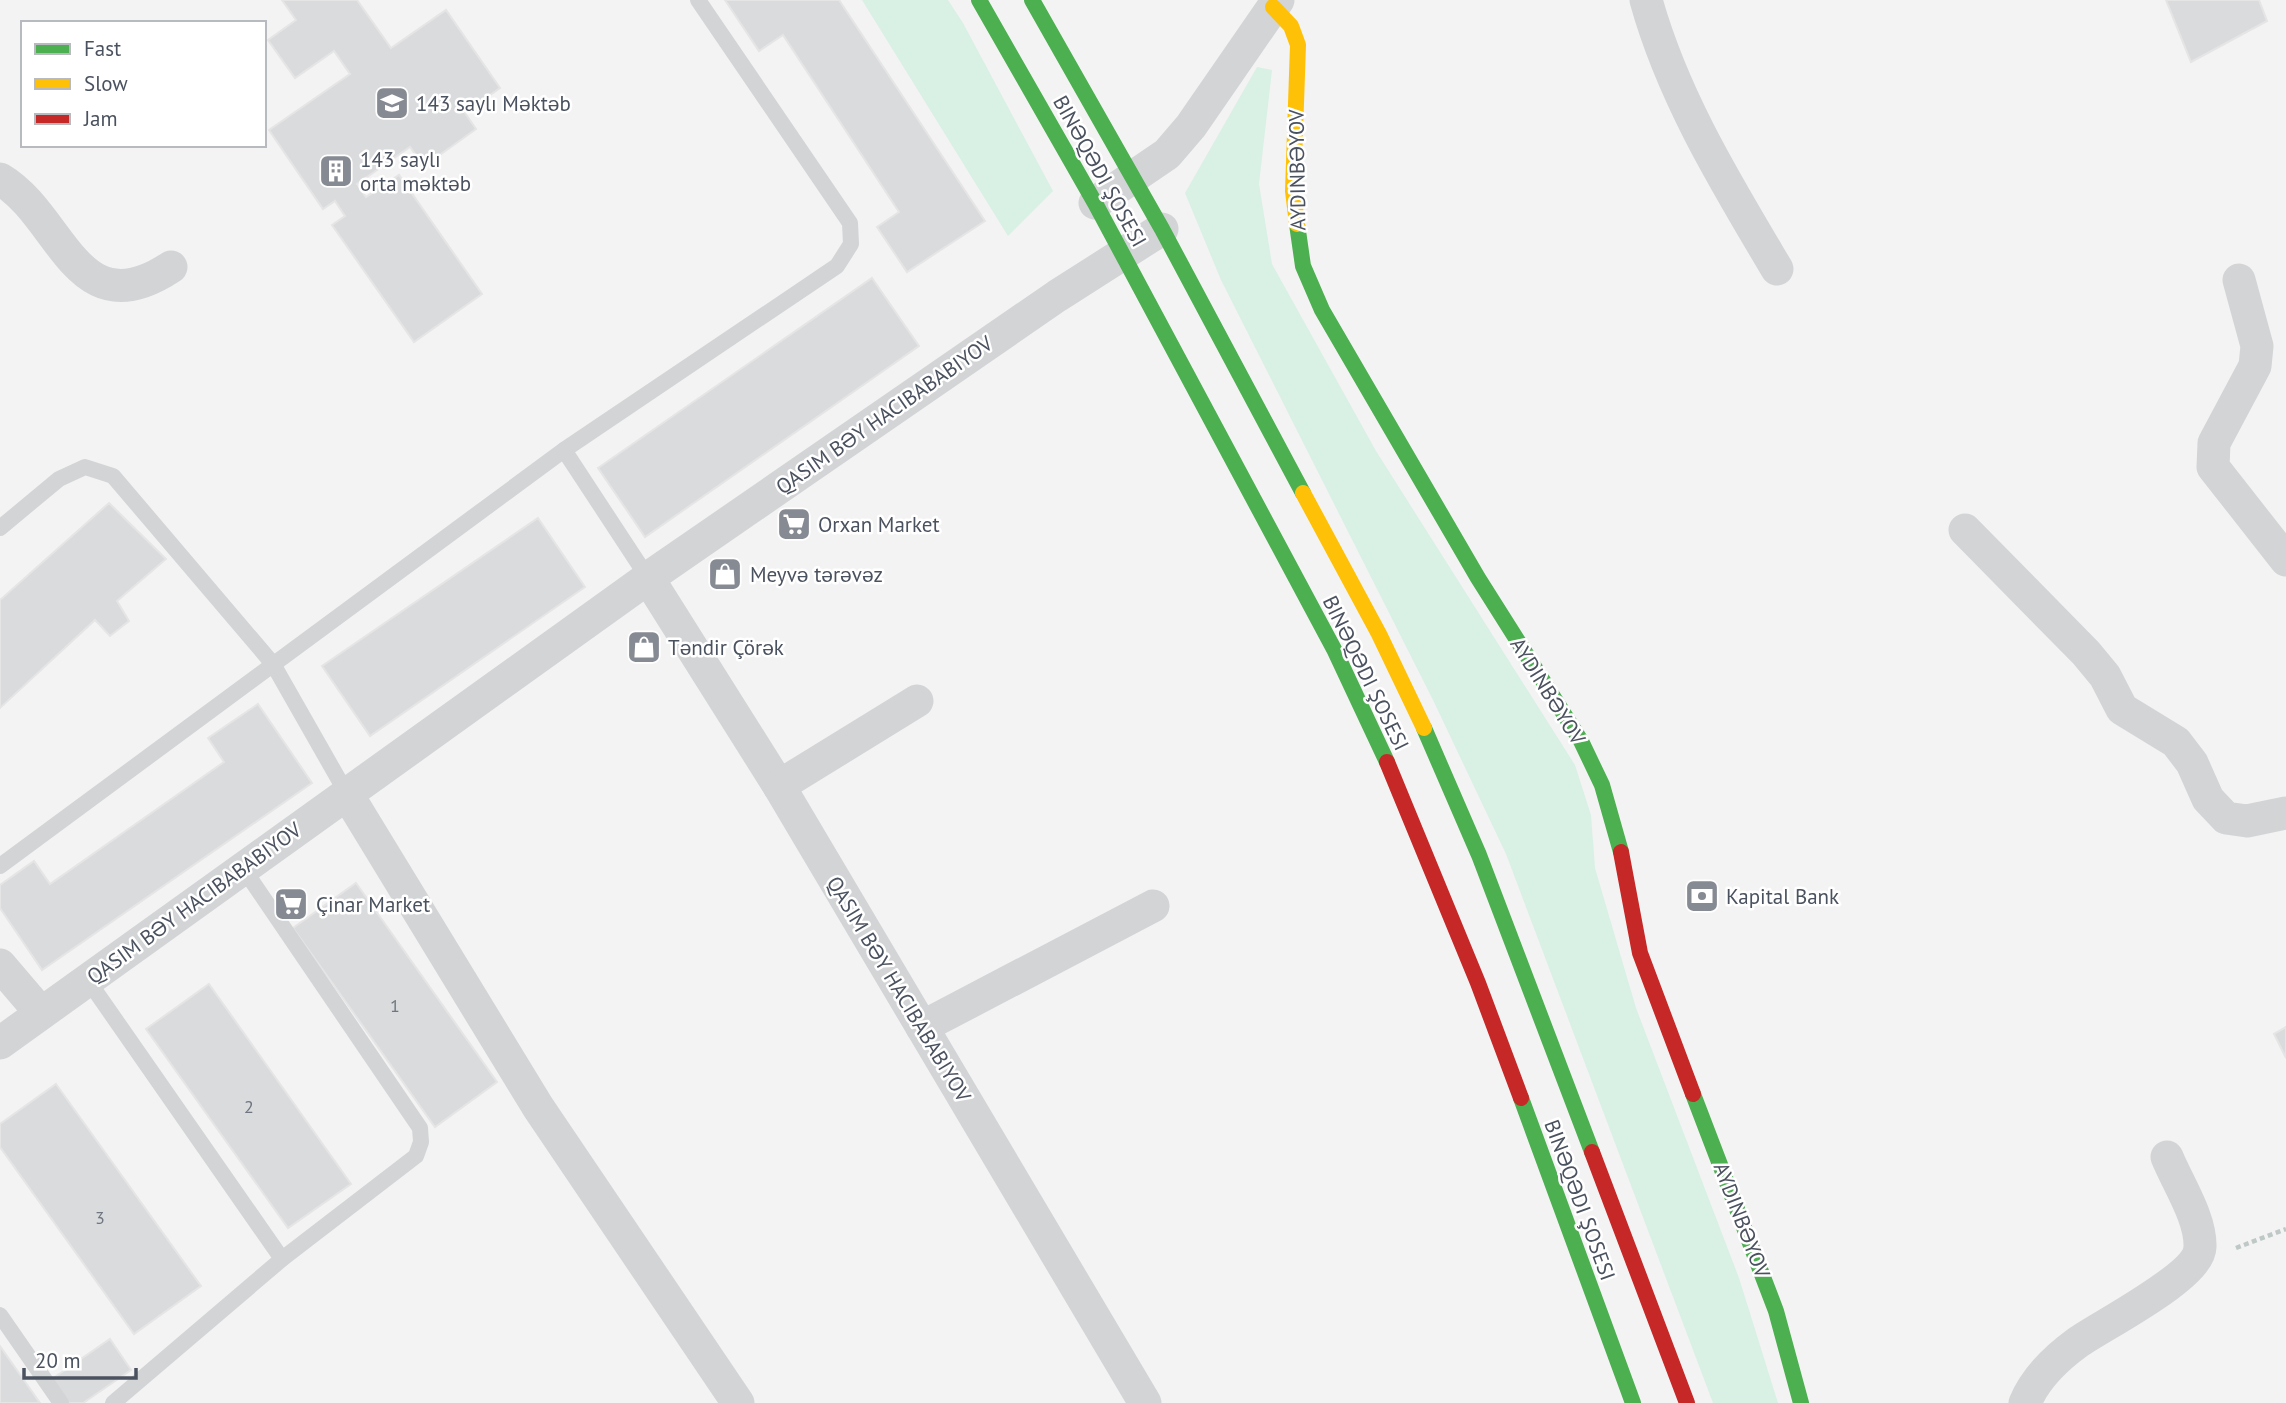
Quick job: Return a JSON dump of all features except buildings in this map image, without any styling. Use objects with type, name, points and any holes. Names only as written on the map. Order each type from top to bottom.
[{"type":"main road","name":"BINƏQƏDI ŞOSESI","points":[[979,0],[1095,202],[1335,651],[1382,751],[1478,983],[1633,1403]]},
{"type":"main road","name":"BINƏQƏDI ŞOSESI","points":[[1032,0],[1162,229],[1379,634],[1426,731],[1479,855],[1686,1403]]},
{"type":"main road","points":[[1275,3],[1291,26],[1298,45],[1293,191],[1303,266],[1322,310],[1350,361],[1478,579],[1581,741],[1602,785],[1621,852],[1640,953],[1776,1311],[1801,1403]]},
{"type":"street","points":[[1646,0],[1664,59],[1709,154],[1777,269]]},
{"type":"street","points":[[1095,202],[1134,179],[1167,154],[1191,126],[1275,3]]},
{"type":"street","points":[[0,179],[28,199],[71,260],[85,274],[100,281],[132,285],[150,281],[171,267]]},
{"type":"street","points":[[0,1043],[648,578],[1162,229]]},
{"type":"street","points":[[2239,280],[2257,346],[2255,366],[2214,443],[2213,467],[2286,560]]},
{"type":"street","points":[[1965,530],[2087,653],[2105,676],[2122,709],[2176,742],[2192,763],[2208,799],[2226,818],[2247,821],[2286,813]]},
{"type":"street","points":[[648,578],[779,786],[1144,1403]]},
{"type":"street","points":[[779,786],[917,701]]},
{"type":"street","points":[[347,794],[538,1107],[738,1403]]},
{"type":"street","points":[[922,1027],[1153,906]]},
{"type":"street","points":[[0,965],[41,1013]]},
{"type":"street","points":[[2025,1403],[2039,1377],[2075,1344],[2184,1273],[2200,1250],[2198,1230],[2167,1157]]},
{"type":"lane","points":[[0,866],[564,450],[836,266],[851,244],[850,223],[698,0]]},
{"type":"lane","points":[[564,450],[648,578]]},
{"type":"lane","points":[[0,528],[68,475],[85,467],[113,476],[273,664],[347,794]]},
{"type":"lane","points":[[113,1403],[282,1259],[415,1156],[421,1143],[420,1128],[243,868]]},
{"type":"lane","points":[[87,979],[282,1259]]},
{"type":"lane","points":[[0,1315],[61,1403]]},
{"type":"path","points":[[2200,1250],[2218,1251],[2241,1247],[2286,1229]]},
{"type":"green space","points":[[862,0],[948,0],[963,23],[1053,191],[1008,236]]},
{"type":"green space","points":[[1257,67],[1272,70],[1259,184],[1272,264],[1376,451],[1575,765],[1591,815],[1595,868],[1636,1008],[1739,1278],[1778,1403],[1713,1403],[1506,854],[1433,700],[1221,280],[1185,193]]},
{"type":"traffic: fast","points":[[979,0],[1095,203],[1335,651],[1387,762]]},
{"type":"traffic: fast","points":[[1032,0],[1162,229],[1303,493]]},
{"type":"traffic: fast","points":[[1297,224],[1303,266],[1322,310],[1478,578],[1581,741],[1602,785],[1621,852]]},
{"type":"traffic: fast","points":[[1424,728],[1479,855],[1592,1152]]},
{"type":"traffic: fast","points":[[1693,1094],[1776,1311],[1801,1403]]},
{"type":"traffic: fast","points":[[1521,1098],[1633,1403]]},
{"type":"traffic: slow","points":[[1273,7],[1291,26],[1298,45],[1293,191],[1297,224]]},
{"type":"traffic: slow","points":[[1303,493],[1379,634],[1424,728]]},
{"type":"traffic: jam","points":[[1387,762],[1478,983],[1521,1098]]},
{"type":"traffic: jam","points":[[1621,852],[1640,953],[1693,1094]]},
{"type":"traffic: jam","points":[[1592,1152],[1687,1403]]},
{"type":"place","name":"143 saylı Məktəb","points":[[392,103]]},
{"type":"place","name":"143 saylı orta məktəb","points":[[336,171]]},
{"type":"place","name":"Orxan Market","points":[[794,524]]},
{"type":"place","name":"Meyvə tərəvəz","points":[[725,574]]},
{"type":"place","name":"Təndir Çörək","points":[[644,647]]},
{"type":"place","name":"Kapital Bank","points":[[1702,896]]},
{"type":"place","name":"Çinar Market","points":[[291,904]]}]
